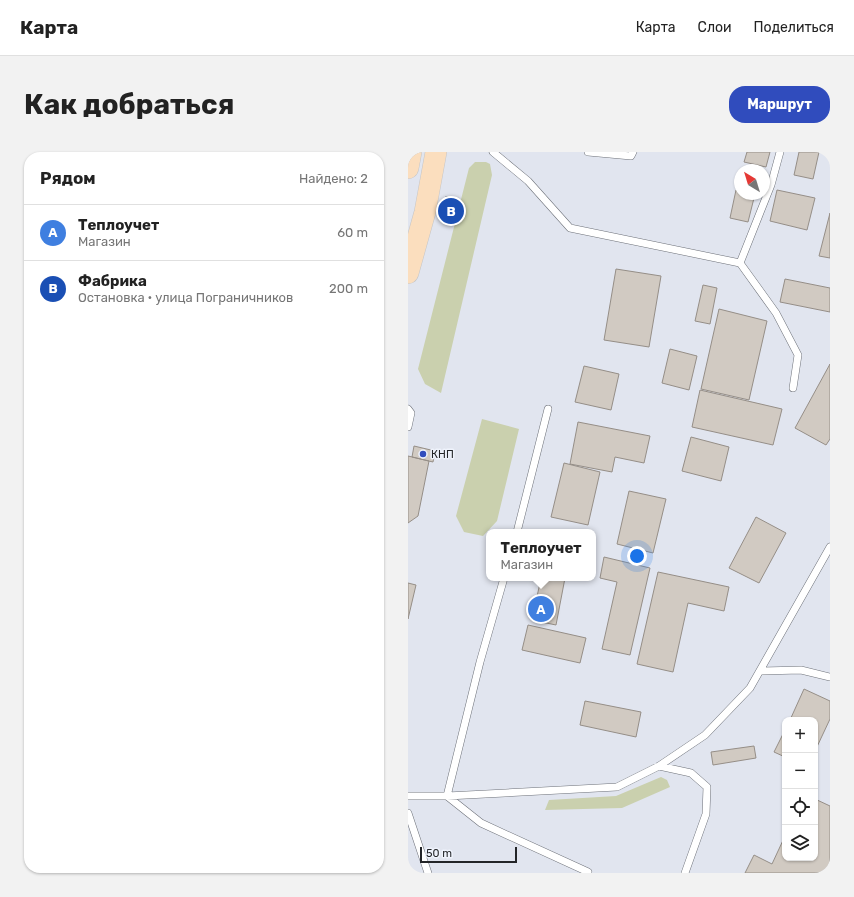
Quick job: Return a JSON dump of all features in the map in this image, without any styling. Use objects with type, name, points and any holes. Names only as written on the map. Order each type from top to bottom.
[{"type":"main road","points":[[408,168],[411,152]]},
{"type":"main road","points":[[408,273],[425,212],[436,152]]},
{"type":"lane","points":[[494,152],[528,181],[570,228],[740,263],[776,313],[798,356],[793,388]]},
{"type":"lane","points":[[588,152],[631,156],[633,152]]},
{"type":"lane","points":[[740,263],[771,185],[780,152]]},
{"type":"lane","points":[[408,409],[411,413],[408,427]]},
{"type":"lane","points":[[518,529],[548,409]]},
{"type":"lane","points":[[408,796],[447,796],[617,787],[659,766],[705,735],[750,688],[830,546]]},
{"type":"lane","points":[[447,796],[480,662],[503,581]]},
{"type":"lane","points":[[760,671],[802,670],[830,677]]},
{"type":"lane","points":[[659,766],[691,773],[707,787],[706,814],[685,873]]},
{"type":"lane","points":[[447,796],[481,823],[588,872]]},
{"type":"lane","points":[[408,813],[428,873]]},
{"type":"green space","points":[[475,162],[486,162],[490,164],[492,175],[441,393],[425,384],[418,369],[469,168]]},
{"type":"green space","points":[[482,419],[519,429],[497,521],[490,529],[486,529],[486,533],[483,536],[464,532],[456,516]]},
{"type":"green space","points":[[661,777],[667,780],[670,787],[622,808],[545,810],[549,800],[616,796]]},
{"type":"building","points":[[747,152],[770,152],[767,164],[753,164],[744,162]]},
{"type":"building","points":[[799,152],[819,152],[813,179],[794,175]]},
{"type":"building","points":[[777,190],[815,198],[807,230],[770,221]]},
{"type":"building","points":[[734,199],[754,200],[748,222],[730,218]]},
{"type":"building","points":[[830,213],[830,258],[819,256]]},
{"type":"building","points":[[616,269],[661,276],[649,347],[604,340]]},
{"type":"building","points":[[785,279],[830,288],[830,312],[780,302]]},
{"type":"building","points":[[703,285],[717,288],[710,324],[695,321]]},
{"type":"building","points":[[719,309],[767,321],[749,400],[701,389]]},
{"type":"building","points":[[670,349],[697,356],[689,390],[662,383]]},
{"type":"building","points":[[830,364],[830,439],[826,445],[795,428]]},
{"type":"building","points":[[584,366],[619,374],[611,410],[575,402]]},
{"type":"building","points":[[700,390],[782,409],[773,445],[692,427]]},
{"type":"building","points":[[578,422],[650,436],[644,463],[615,457],[612,472],[570,464]]},
{"type":"building","points":[[691,437],[729,447],[721,481],[682,471]]},
{"type":"building","name":"КНП","points":[[414,446],[435,451],[433,462],[412,457]]},
{"type":"building","points":[[408,456],[429,461],[418,516],[408,523]]},
{"type":"building","points":[[564,463],[600,472],[588,525],[551,517]]},
{"type":"building","points":[[629,491],[666,499],[653,553],[617,544]]},
{"type":"building","points":[[756,517],[786,533],[759,583],[729,568]]},
{"type":"building","points":[[604,557],[650,568],[630,655],[602,649],[617,582],[600,578]]},
{"type":"building","points":[[658,572],[729,587],[724,611],[688,603],[673,672],[637,664]]},
{"type":"building","points":[[540,581],[564,581],[556,625],[532,620]]},
{"type":"building","points":[[408,583],[416,585],[408,619]]},
{"type":"building","points":[[528,625],[586,638],[580,663],[522,650]]},
{"type":"building","points":[[804,689],[830,701],[830,719],[818,745],[818,717],[791,717]]},
{"type":"building","points":[[585,701],[641,712],[636,737],[580,725]]},
{"type":"building","points":[[782,736],[782,756],[774,752]]},
{"type":"building","points":[[754,746],[756,758],[713,765],[711,752]]},
{"type":"building","points":[[818,800],[830,806],[830,873],[745,873],[754,855],[772,864],[782,842],[782,861],[818,861]]},
{"type":"place","name":"Фабрика","points":[[451,211]]},
{"type":"place","name":"КНП","points":[[423,454]]},
{"type":"place","name":"Теплоучет","points":[[541,609]]}]
